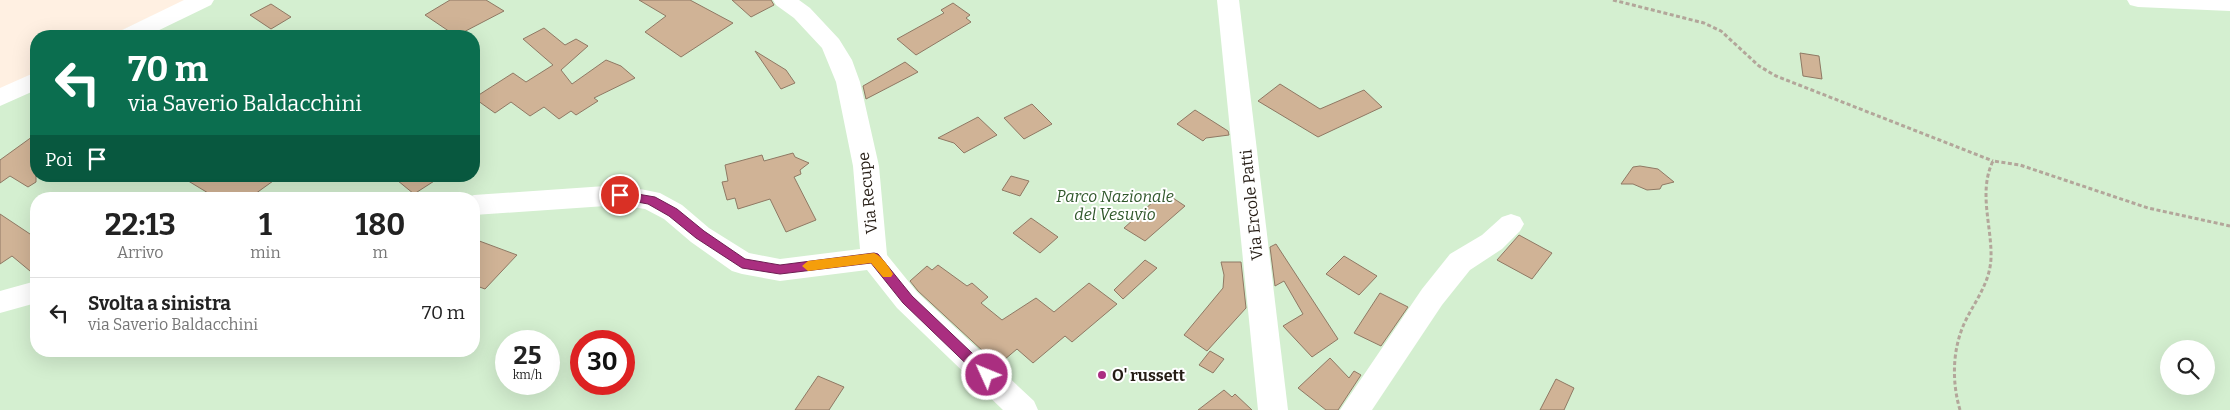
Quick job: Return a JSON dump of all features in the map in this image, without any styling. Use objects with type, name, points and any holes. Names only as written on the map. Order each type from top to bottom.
[{"type":"street","points":[[141,30],[204,0]]},
{"type":"street","name":"Via Recupe","points":[[784,0],[802,14],[831,44],[840,60],[848,82],[866,166],[874,258],[908,300],[1023,410]]},
{"type":"street","name":"Via Ercole Patti","points":[[1228,0],[1273,410]]},
{"type":"street","points":[[2138,0],[2230,4]]},
{"type":"street","points":[[0,98],[30,83]]},
{"type":"street","points":[[480,205],[620,195],[651,200],[673,212],[700,234],[742,263],[780,270],[874,258]]},
{"type":"street","points":[[1355,410],[1432,297],[1460,262],[1492,242],[1511,224]]},
{"type":"street","points":[[0,302],[30,294]]},
{"type":"path","points":[[1613,0],[1704,23],[1721,31],[1759,66],[1776,76],[1964,148],[1993,161],[2020,165],[2148,208],[2230,226]]},
{"type":"path","points":[[1960,410],[1957,402],[1955,354],[1963,326],[1983,291],[1990,268],[1986,191],[1989,166],[1993,161]]},
{"type":"green space","name":"Parco Nazionale del Vesuvio","points":[[186,0],[2230,0],[2230,410],[0,410],[0,91],[30,75],[30,182],[480,182],[480,30],[123,30]]},
{"type":"building","points":[[450,0],[486,0],[504,11],[468,30],[447,30],[425,15]]},
{"type":"building","points":[[639,0],[690,0],[733,23],[681,57],[645,32],[666,16]]},
{"type":"building","points":[[732,0],[771,0],[774,5],[751,17]]},
{"type":"building","points":[[953,3],[970,15],[966,18],[971,22],[916,55],[897,39],[944,13],[941,10]]},
{"type":"building","points":[[271,4],[291,17],[271,29],[250,15]]},
{"type":"building","points":[[544,28],[565,45],[576,39],[588,46],[561,70],[572,84],[606,60],[621,66],[635,78],[594,98],[598,101],[576,115],[571,111],[559,119],[544,107],[530,116],[511,102],[495,113],[480,102],[480,94],[513,73],[526,82],[553,65],[523,39]]},
{"type":"building","points":[[755,51],[786,70],[795,83],[781,89]]},
{"type":"building","points":[[1800,53],[1819,56],[1822,79],[1803,76]]},
{"type":"building","points":[[905,62],[918,72],[866,99],[863,86]]},
{"type":"building","points":[[1280,84],[1320,109],[1364,90],[1382,107],[1318,137],[1258,101]]},
{"type":"building","points":[[1032,104],[1052,124],[1024,139],[1004,118]]},
{"type":"building","points":[[1195,110],[1228,131],[1229,135],[1206,138],[1203,141],[1177,124]]},
{"type":"building","points":[[978,117],[997,135],[964,153],[954,143],[938,138]]},
{"type":"building","points":[[30,138],[30,182],[36,182],[28,187],[10,176],[0,183],[0,160]]},
{"type":"building","points":[[793,153],[795,157],[809,163],[800,170],[801,174],[794,177],[816,220],[786,232],[770,199],[738,209],[735,198],[727,200],[722,182],[728,181],[725,165],[762,155],[764,161]]},
{"type":"building","points":[[1640,166],[1658,169],[1674,182],[1662,185],[1660,189],[1647,190],[1633,184],[1621,184],[1633,167]]},
{"type":"building","points":[[1011,176],[1029,181],[1020,196],[1002,190]]},
{"type":"building","points":[[190,182],[272,182],[258,192],[206,192]]},
{"type":"building","points":[[399,182],[433,182],[417,192],[412,192]]},
{"type":"building","points":[[1164,192],[1185,206],[1145,241],[1124,228]]},
{"type":"building","points":[[0,214],[30,234],[30,271],[12,256],[0,264]]},
{"type":"building","points":[[1031,218],[1058,237],[1040,253],[1013,233]]},
{"type":"building","points":[[1519,235],[1552,253],[1532,279],[1497,260]]},
{"type":"building","points":[[480,241],[517,255],[485,289],[480,287]]},
{"type":"building","points":[[1276,244],[1338,339],[1312,357],[1283,326],[1303,314],[1284,281],[1275,286],[1270,247]]},
{"type":"building","points":[[1344,256],[1377,276],[1359,295],[1326,274]]},
{"type":"building","points":[[1145,260],[1157,268],[1123,299],[1114,290]]},
{"type":"building","points":[[1221,262],[1241,262],[1246,308],[1207,351],[1184,335],[1223,288],[1224,275]]},
{"type":"building","points":[[938,265],[967,286],[972,283],[988,297],[981,303],[1002,320],[1036,298],[1054,312],[1089,283],[1117,304],[1072,342],[1065,336],[1033,363],[1017,349],[998,365],[918,291],[910,281],[927,266],[932,270]]},
{"type":"building","points":[[1380,293],[1408,307],[1381,346],[1354,333]]},
{"type":"building","points":[[1210,351],[1224,359],[1213,373],[1199,365]]},
{"type":"building","points":[[1330,358],[1349,378],[1354,371],[1361,375],[1338,410],[1326,410],[1298,388]]},
{"type":"building","points":[[818,376],[844,387],[829,410],[795,410]]},
{"type":"building","points":[[1556,379],[1574,388],[1564,410],[1540,410]]},
{"type":"building","points":[[1224,390],[1232,397],[1235,394],[1252,410],[1198,410]]},
{"type":"slow traffic","points":[[808,266],[874,258],[887,274]]},
{"type":"place","name":"O' russett","points":[[1102,375]]},
{"type":"route","points":[[620,195],[651,200],[673,212],[700,234],[742,263],[780,270],[874,258],[908,300],[987,375]]}]
